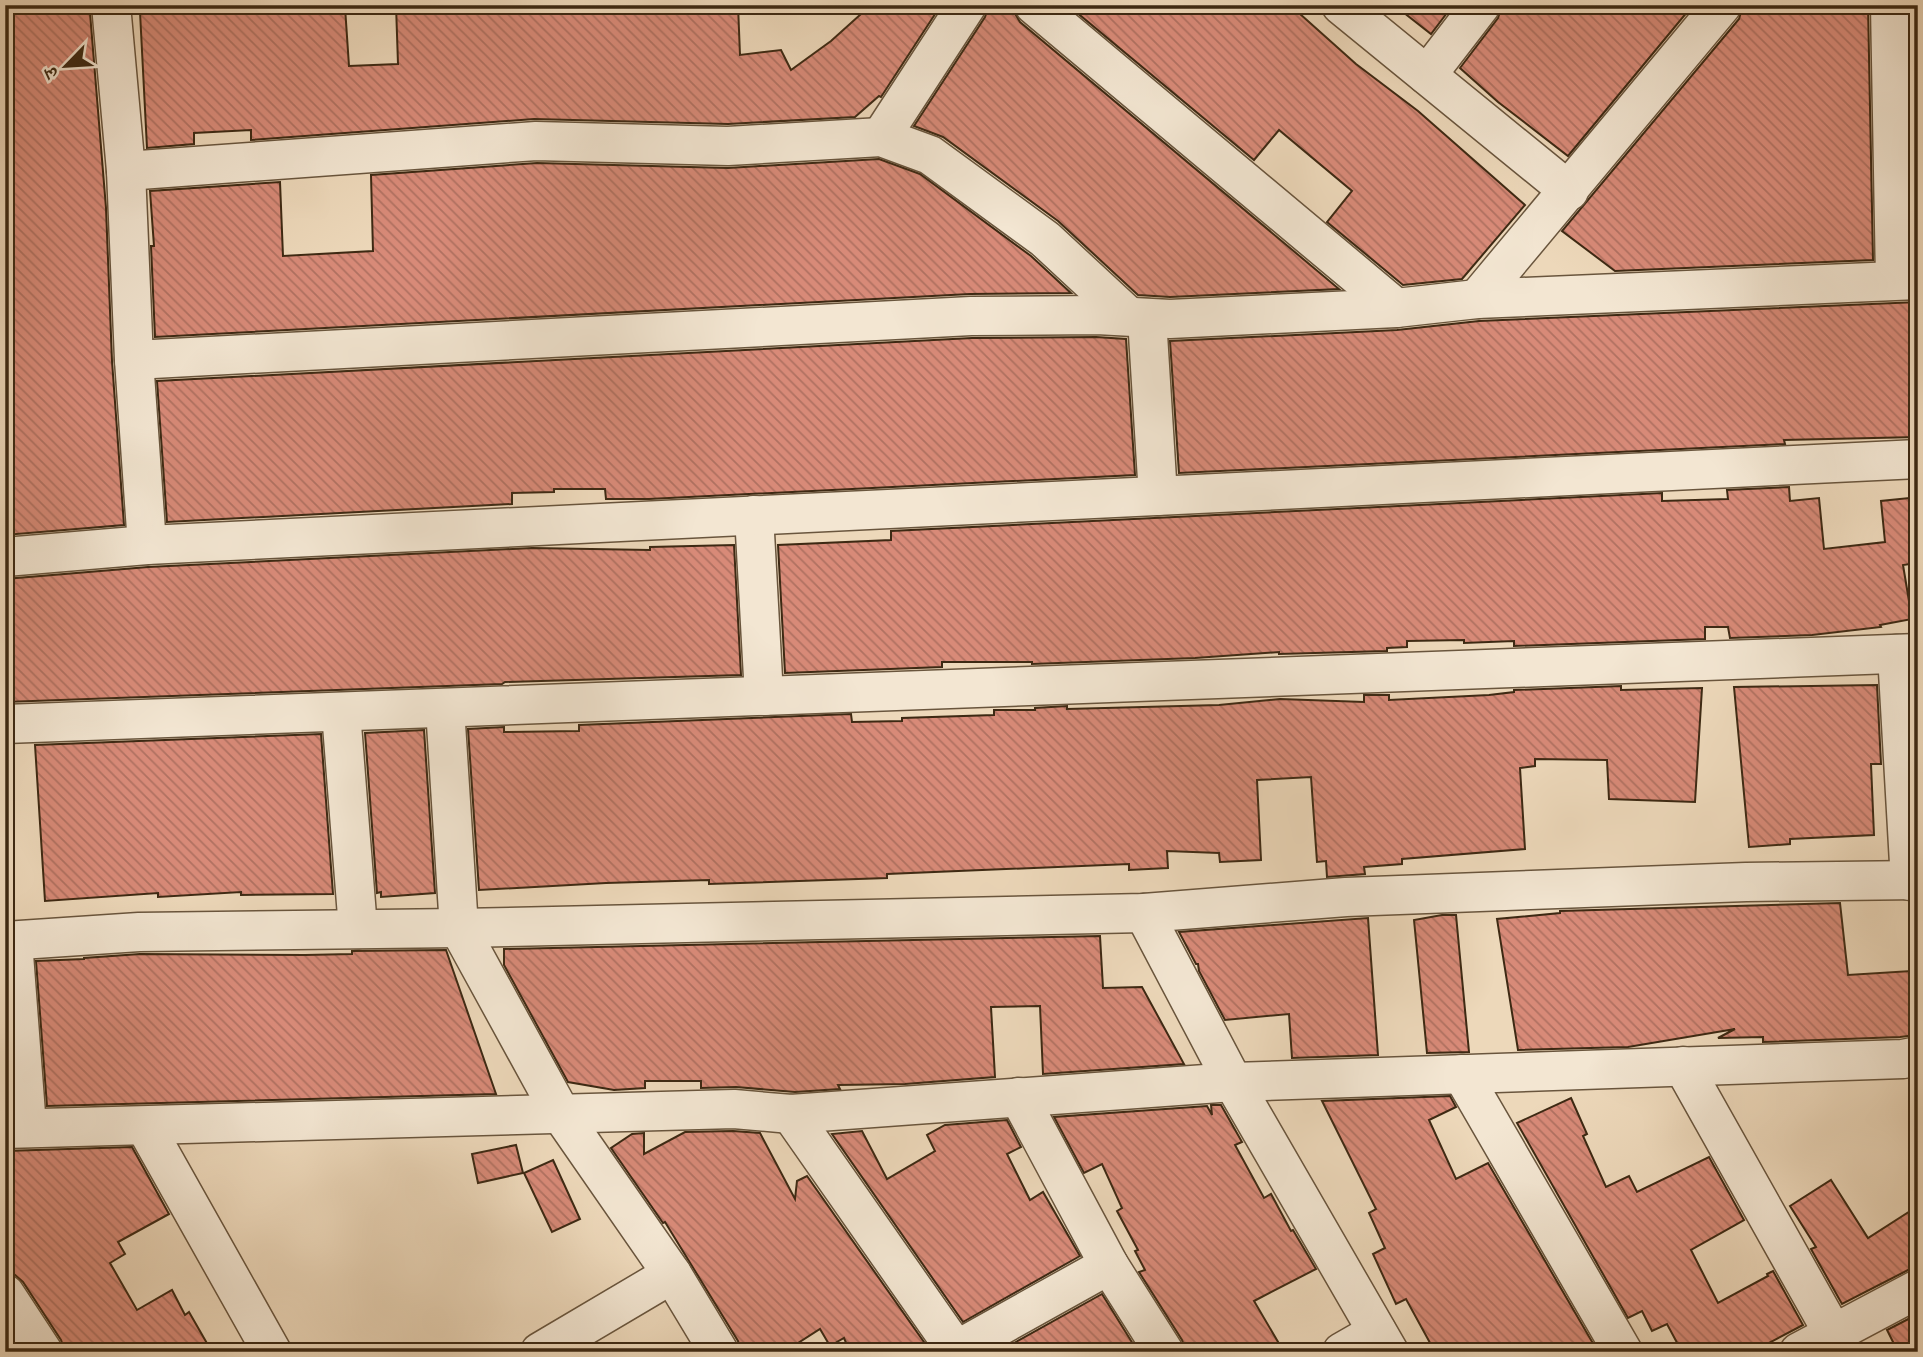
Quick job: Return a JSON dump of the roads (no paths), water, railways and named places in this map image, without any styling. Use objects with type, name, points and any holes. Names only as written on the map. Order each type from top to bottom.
[{"type":"street","points":[[111,5],[126,171],[134,360],[147,545]]},
{"type":"street","points":[[881,137],[967,5]]},
{"type":"street","points":[[1034,5],[1396,308]]},
{"type":"street","points":[[1341,5],[1569,191]]},
{"type":"street","points":[[1427,75],[1481,5]]},
{"type":"street","points":[[1477,299],[1722,5]]},
{"type":"street","points":[[134,360],[971,316],[1170,319],[1396,308],[1477,299],[1906,280],[1890,5]]},
{"type":"street","points":[[126,171],[536,141],[728,146],[881,137],[930,155],[1045,239],[1138,317],[1157,496]]},
{"type":"street","points":[[5,557],[147,545],[1918,459]]},
{"type":"street","points":[[754,515],[764,696]]},
{"type":"street","points":[[5,724],[1908,653],[1914,881],[1746,883],[1346,897],[1144,914],[139,932],[9,941],[16,1128],[734,1109],[790,1114],[1233,1083],[1683,1066],[1913,1066]]},
{"type":"street","points":[[445,708],[459,928],[561,1114],[672,1274],[719,1352]]},
{"type":"street","points":[[341,712],[358,929]]},
{"type":"street","points":[[1144,914],[1233,1083],[1383,1342],[1342,1352]]},
{"type":"street","points":[[1683,1066],[1833,1333]]},
{"type":"street","points":[[1462,1074],[1623,1352]]},
{"type":"street","points":[[1019,1097],[1109,1265],[1164,1352]]},
{"type":"street","points":[[790,1114],[954,1351],[1109,1265]]},
{"type":"street","points":[[145,1126],[272,1352]]},
{"type":"street","points":[[540,1352],[672,1274]]},
{"type":"street","points":[[1799,1352],[1918,1289]]},
{"type":"street","points":[[5,1294],[43,1352]]}]
